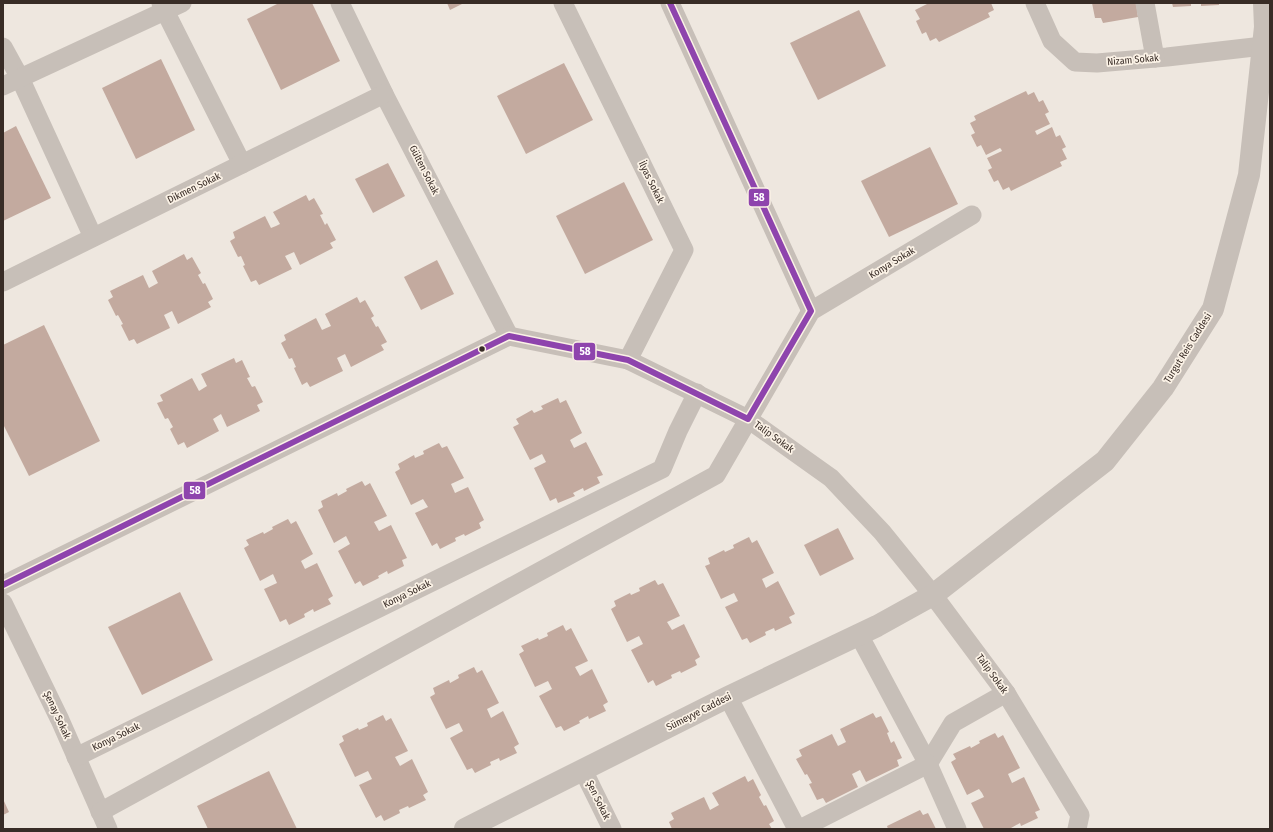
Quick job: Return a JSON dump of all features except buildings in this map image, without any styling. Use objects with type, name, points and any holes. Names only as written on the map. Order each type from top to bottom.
[{"type":"street","points":[[3,86],[163,7],[182,3]]},
{"type":"street","name":"Gülten Sokak","points":[[340,3],[384,94],[509,336]]},
{"type":"street","name":"İlyas Sokak","points":[[564,3],[684,250],[628,360]]},
{"type":"street","name":"Nizam Sokak","points":[[1035,3],[1052,41],[1075,62],[1097,63],[1263,46]]},
{"type":"street","points":[[1145,3],[1155,58]]},
{"type":"street","name":"Turgut Reis Caddesi","points":[[933,595],[1105,461],[1163,388],[1213,309],[1249,175],[1265,27],[1264,3]]},
{"type":"street","points":[[104,821],[716,475],[811,311],[677,5]]},
{"type":"street","points":[[163,7],[242,164]]},
{"type":"street","points":[[3,46],[20,78],[93,237]]},
{"type":"street","name":"Dikmen Sokak","points":[[3,282],[384,94]]},
{"type":"street","name":"Konya Sokak","points":[[811,311],[972,215]]},
{"type":"street","points":[[3,585],[509,336]]},
{"type":"street","name":"Talip Sokak","points":[[509,336],[628,360],[748,419],[831,478],[882,532],[933,595],[1006,693],[1078,822]]},
{"type":"street","name":"Konya Sokak","points":[[76,757],[662,469],[678,431],[697,393]]},
{"type":"street","name":"Sümeyye Caddesi","points":[[465,829],[728,697],[859,635],[933,595]]},
{"type":"street","name":"Şenay Sokak","points":[[3,603],[60,720],[104,821]]},
{"type":"street","points":[[859,635],[928,764],[957,829]]},
{"type":"street","points":[[728,697],[799,829],[928,764],[953,723],[1006,693]]},
{"type":"street","name":"Şen Sokak","points":[[583,770],[612,829]]},
{"type":"transit line","name":"58","points":[[3,585],[509,336],[628,360],[748,419],[811,311],[670,3]]}]
